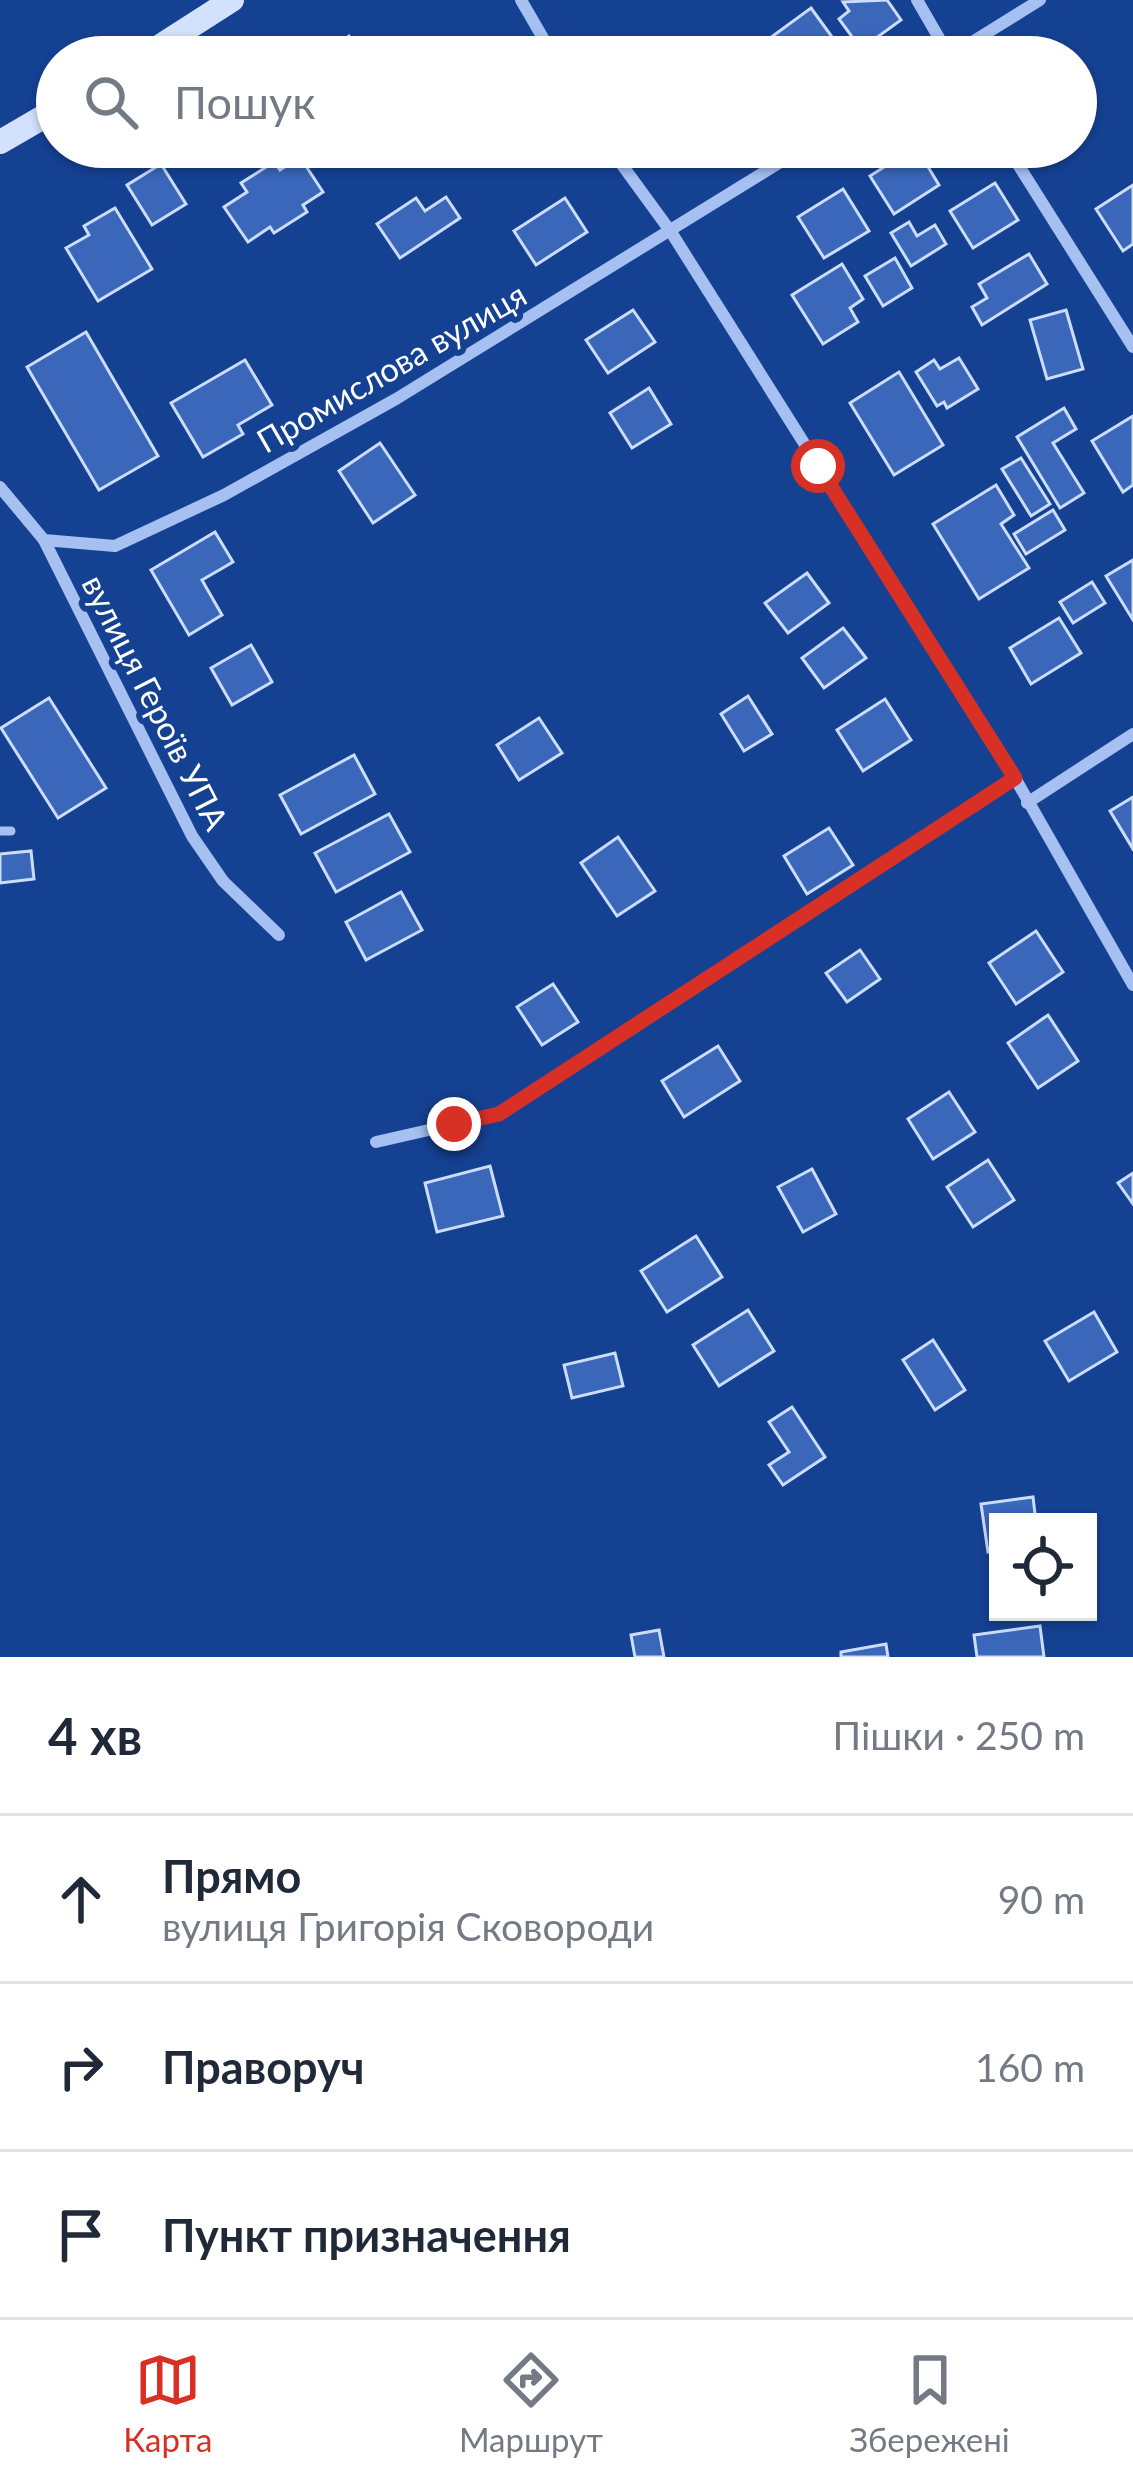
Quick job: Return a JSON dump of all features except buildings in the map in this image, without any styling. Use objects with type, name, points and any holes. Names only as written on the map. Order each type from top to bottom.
[{"type":"street","points":[[176,36],[232,0]]},
{"type":"street","points":[[521,0],[542,36]]},
{"type":"street","points":[[916,0],[937,36]]},
{"type":"street","points":[[983,36],[1040,0]]},
{"type":"street","points":[[0,142],[36,121]]},
{"type":"street","points":[[623,168],[670,232],[1015,778],[1133,985]]},
{"type":"street","name":"Промислова вулиця","points":[[44,540],[115,546],[167,524],[396,399],[772,168]]},
{"type":"street","points":[[1019,168],[1133,347]]},
{"type":"street","points":[[0,487],[44,540]]},
{"type":"street","name":"вулиця Героїв УПА","points":[[44,540],[191,836],[224,881],[279,934]]},
{"type":"street","points":[[1028,803],[1133,734]]},
{"type":"street","points":[[376,1142],[499,1114],[1015,778]]},
{"type":"route","points":[[454,1124],[499,1114],[1015,778],[818,466]]}]
